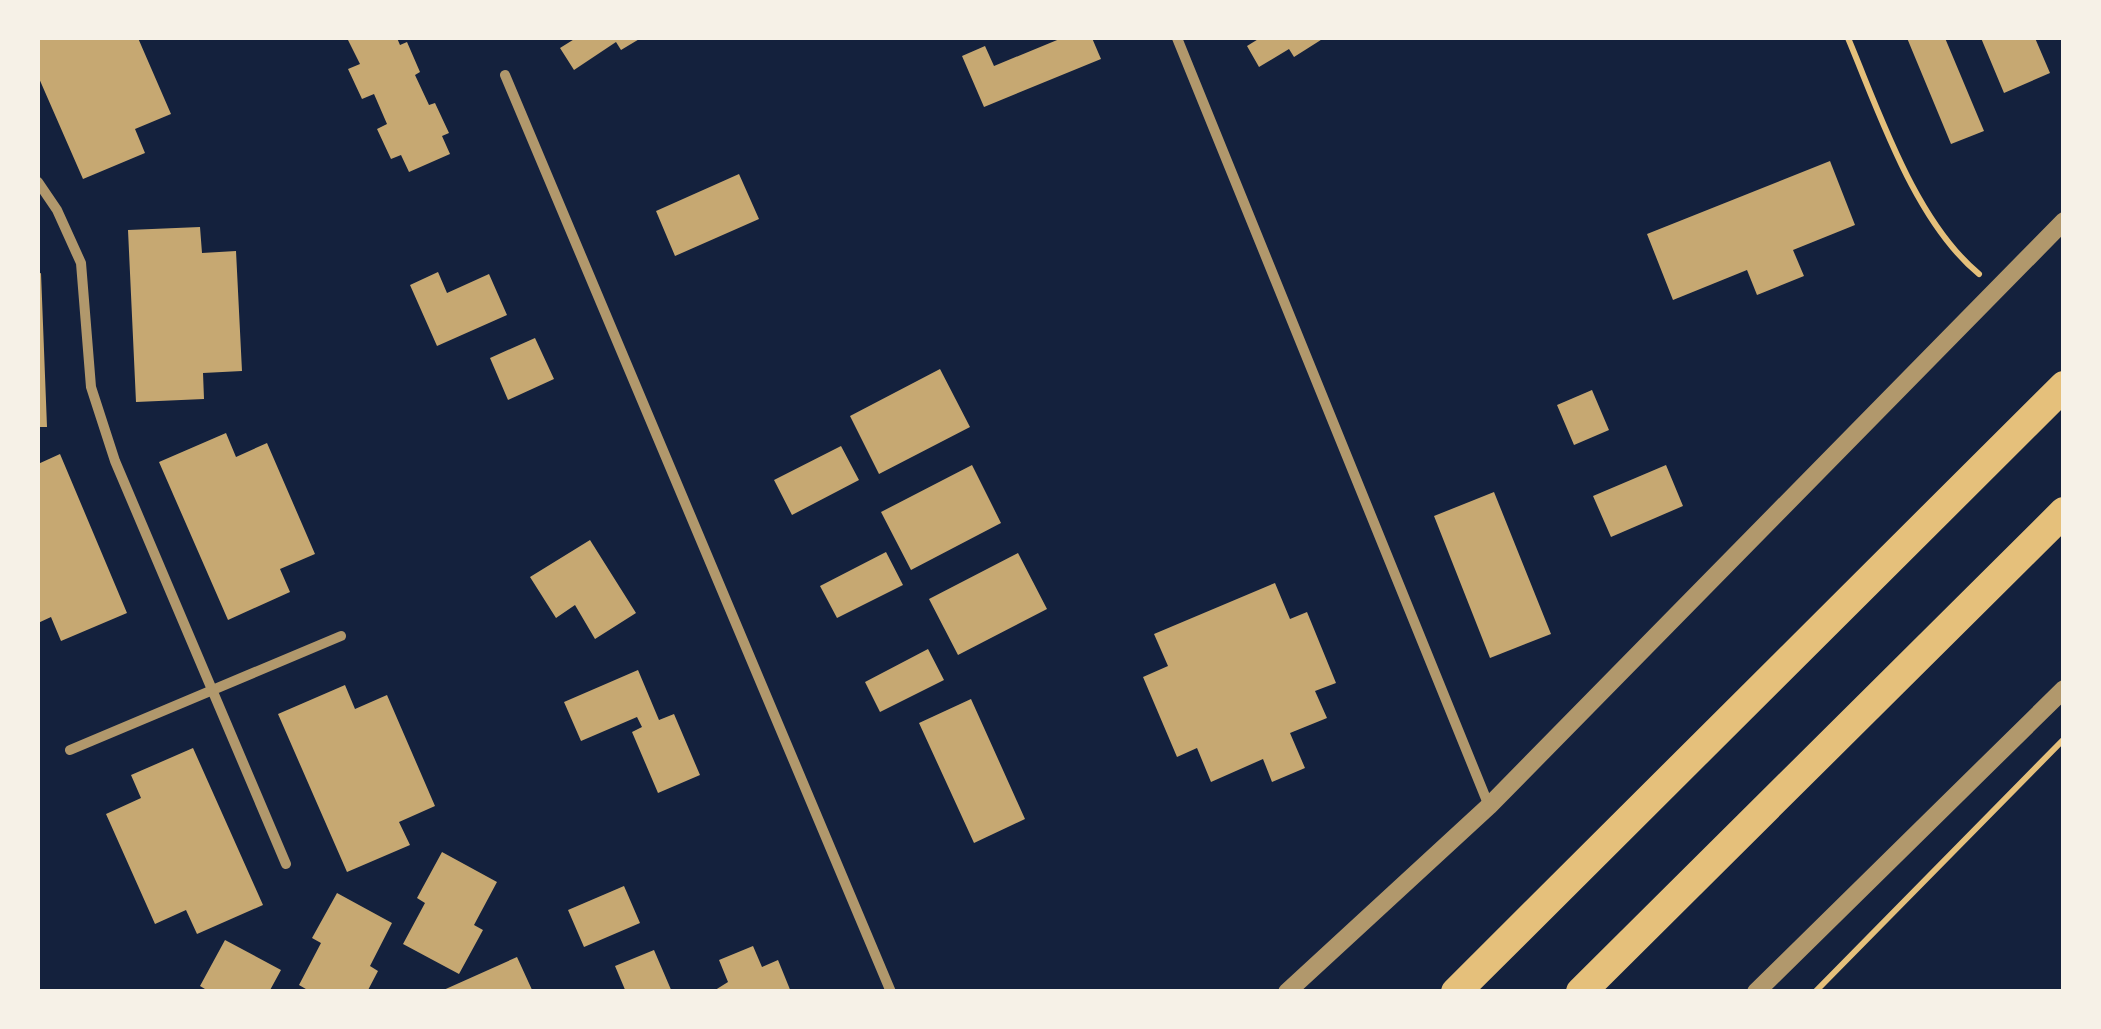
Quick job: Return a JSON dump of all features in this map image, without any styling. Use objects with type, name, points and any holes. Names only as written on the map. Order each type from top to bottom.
[{"type":"highway","points":[[1456,992],[2064,386]]},
{"type":"highway","points":[[1581,992],[2064,512]]},
{"type":"street","points":[[1177,38],[1489,806]]},
{"type":"street","points":[[505,75],[891,992]]},
{"type":"street","points":[[38,182],[57,210],[80,263],[91,387],[104,430],[286,864]]},
{"type":"street","points":[[1286,992],[1489,806],[2064,221]]},
{"type":"street","points":[[70,750],[341,636]]},
{"type":"street","points":[[1756,992],[2064,689]]},
{"type":"path","points":[[1848,38],[1897,151],[1941,233],[1957,256],[1995,288]]},
{"type":"path","points":[[1816,992],[2064,739]]},
{"type":"building","points":[[38,38],[138,38],[171,114],[135,129],[145,153],[83,179],[38,76]]},
{"type":"building","points":[[347,38],[397,38],[400,45],[407,42],[420,72],[415,75],[429,105],[435,103],[449,133],[442,136],[450,154],[409,172],[401,155],[391,159],[377,129],[387,124],[374,94],[362,99],[348,69],[360,64]]},
{"type":"building","points":[[576,38],[641,38],[621,50],[616,42],[574,70],[560,48]]},
{"type":"building","points":[[1062,38],[1092,38],[1101,59],[984,107],[962,56],[985,46],[994,66]]},
{"type":"building","points":[[1260,38],[1324,38],[1294,57],[1289,49],[1259,67],[1247,46]]},
{"type":"building","points":[[1907,38],[1945,38],[1984,131],[1951,144]]},
{"type":"building","points":[[1981,38],[2035,38],[2050,73],[2004,93]]},
{"type":"building","points":[[1830,161],[1855,225],[1793,250],[1804,276],[1757,295],[1747,270],[1673,300],[1647,234]]},
{"type":"building","points":[[739,174],[759,219],[675,256],[656,211]]},
{"type":"building","points":[[200,227],[202,253],[236,251],[242,371],[203,373],[204,399],[136,402],[128,230]]},
{"type":"building","points":[[438,272],[447,293],[489,274],[507,315],[437,346],[410,285]]},
{"type":"building","points":[[41,273],[47,427],[38,427]]},
{"type":"building","points":[[535,338],[554,379],[508,400],[490,358]]},
{"type":"building","points":[[940,369],[970,427],[879,474],[850,416]]},
{"type":"building","points":[[1592,390],[1609,430],[1574,445],[1557,405]]},
{"type":"building","points":[[226,433],[236,457],[267,443],[315,554],[280,569],[290,592],[228,620],[159,462]]},
{"type":"building","points":[[841,446],[859,480],[792,515],[774,480]]},
{"type":"building","points":[[60,454],[127,613],[61,641],[51,617],[38,623],[38,464]]},
{"type":"building","points":[[972,465],[1001,523],[911,570],[881,512]]},
{"type":"building","points":[[1666,465],[1683,506],[1611,537],[1593,496]]},
{"type":"building","points":[[1494,492],[1551,634],[1490,658],[1434,516]]},
{"type":"building","points":[[590,540],[636,613],[595,639],[575,605],[556,618],[530,577]]},
{"type":"building","points":[[886,552],[903,585],[837,618],[820,586]]},
{"type":"building","points":[[1018,553],[1047,609],[958,655],[929,599]]},
{"type":"building","points":[[1275,583],[1290,619],[1307,612],[1336,683],[1315,691],[1327,718],[1290,733],[1305,768],[1272,782],[1263,759],[1211,782],[1197,748],[1177,757],[1143,677],[1168,666],[1154,634]]},
{"type":"building","points":[[928,649],[944,680],[880,712],[865,682]]},
{"type":"building","points":[[638,670],[659,720],[674,714],[700,775],[658,793],[632,732],[642,727],[637,717],[581,741],[564,702]]},
{"type":"building","points":[[345,685],[355,709],[387,695],[435,806],[399,822],[410,845],[347,872],[278,714]]},
{"type":"building","points":[[971,699],[1025,819],[974,843],[919,723]]},
{"type":"building","points":[[193,748],[263,905],[197,934],[186,910],[155,924],[106,814],[141,798],[131,775]]},
{"type":"building","points":[[442,852],[497,882],[474,925],[483,930],[459,974],[403,944],[425,903],[417,898]]},
{"type":"building","points":[[624,886],[640,923],[584,947],[568,910]]},
{"type":"building","points":[[337,893],[392,923],[370,966],[378,971],[367,992],[311,992],[299,985],[321,943],[312,938]]},
{"type":"building","points":[[225,940],[281,970],[269,992],[210,992],[200,986]]},
{"type":"building","points":[[753,946],[762,967],[778,960],[791,992],[712,992],[728,982],[719,960]]},
{"type":"building","points":[[654,950],[672,992],[626,992],[615,966]]},
{"type":"building","points":[[517,957],[533,992],[439,992]]}]
